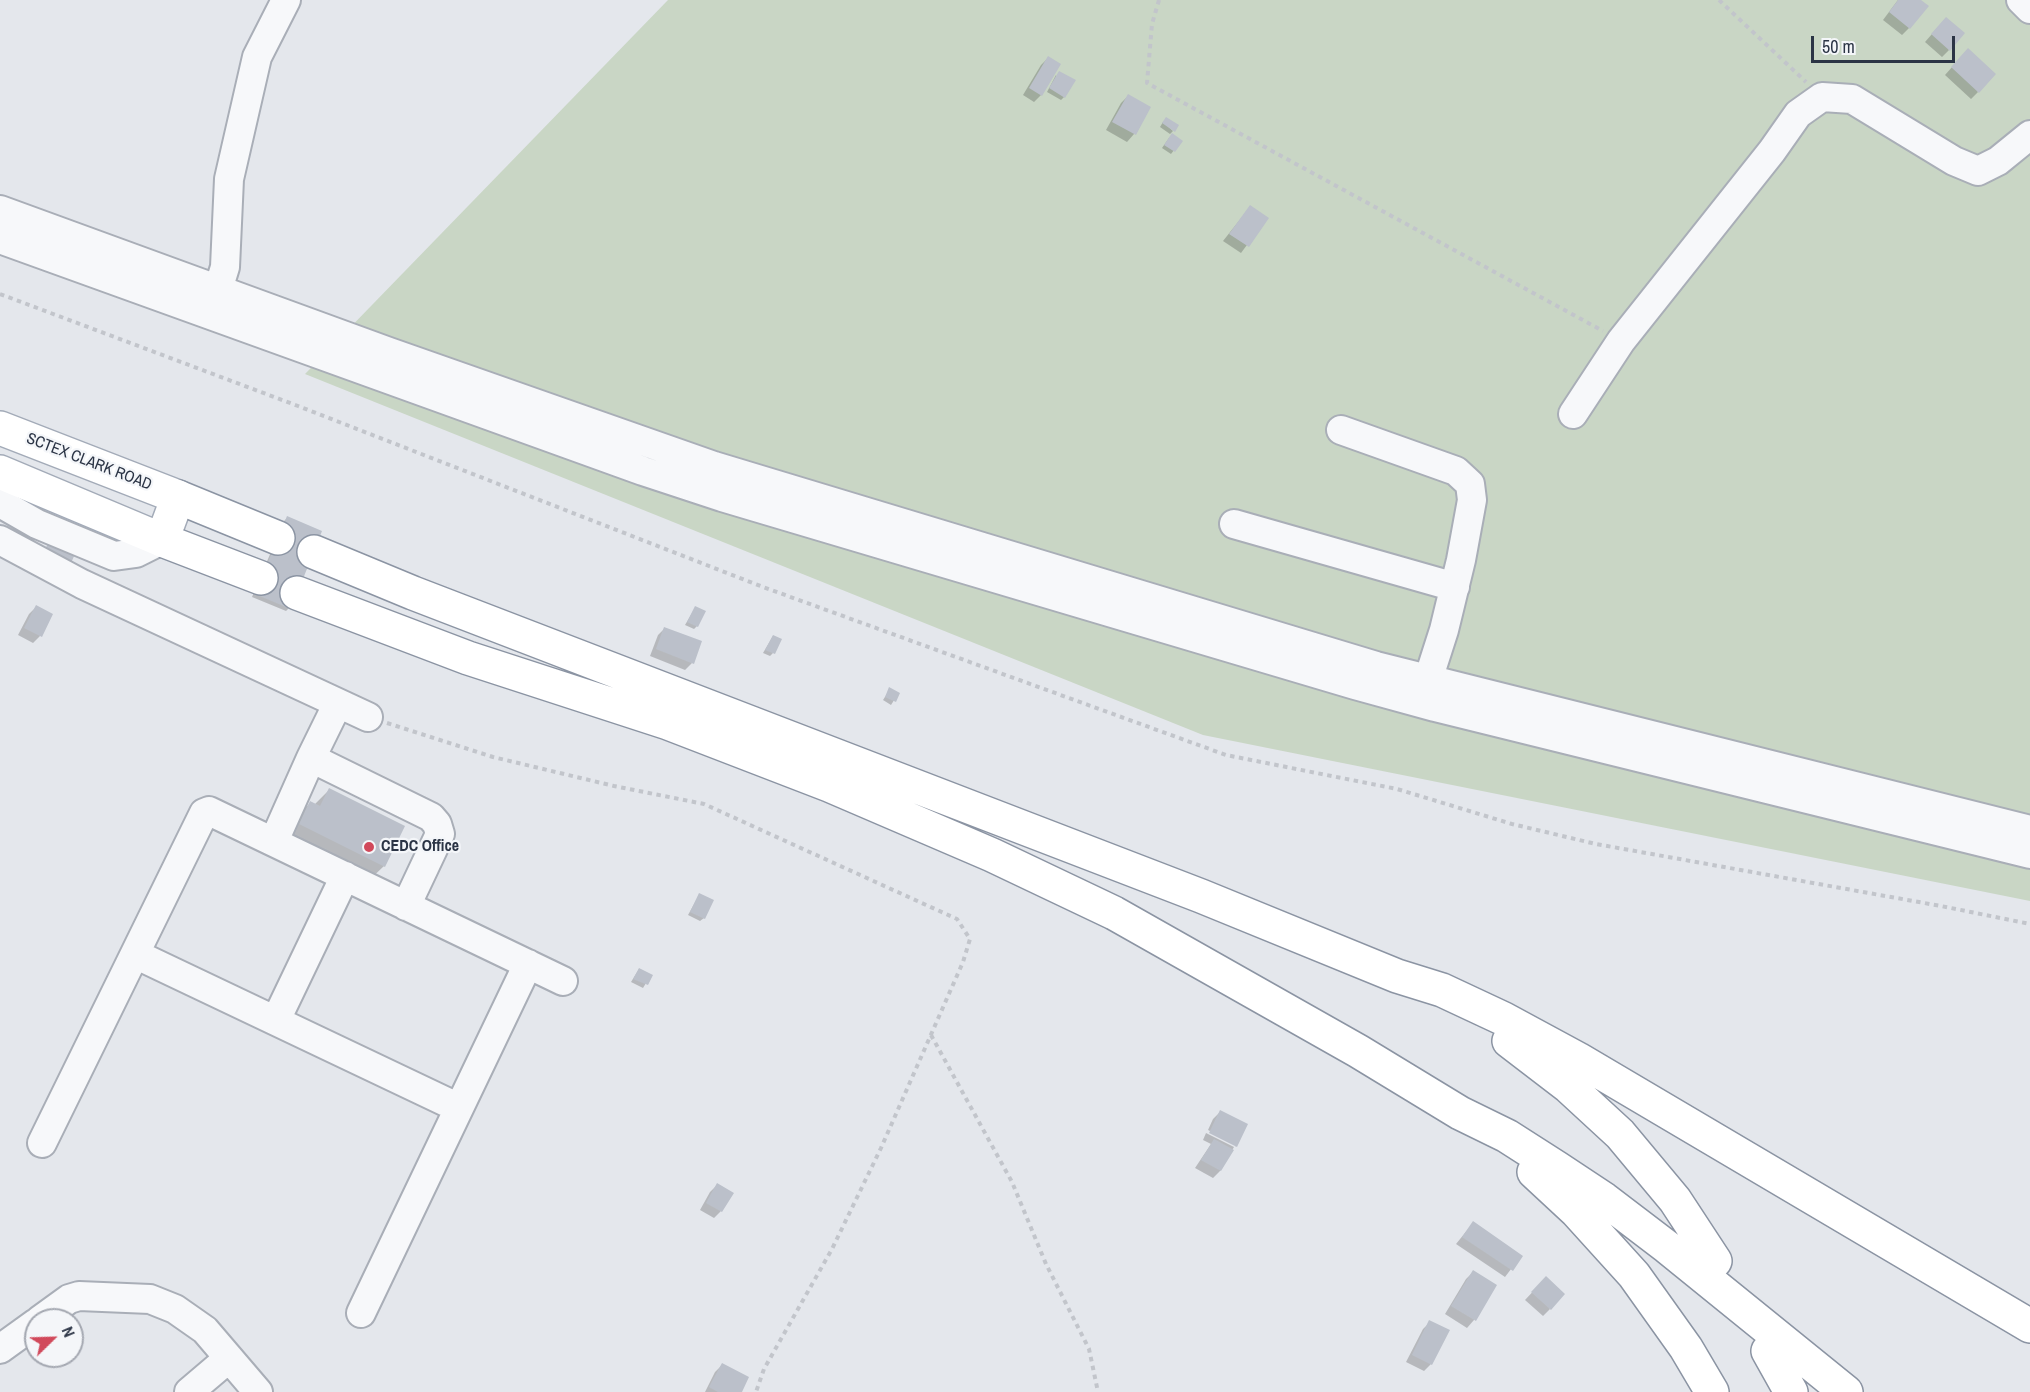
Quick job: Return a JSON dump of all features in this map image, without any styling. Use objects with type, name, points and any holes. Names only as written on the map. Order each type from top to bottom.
[{"type":"main road","name":"SCTEX CLARK ROAD","points":[[0,428],[278,538]]},
{"type":"main road","points":[[0,472],[162,540],[261,578]]},
{"type":"main road","points":[[162,540],[178,497]]},
{"type":"main road","points":[[314,552],[413,593],[1180,888],[1397,976],[1443,990],[1578,1059],[2030,1326]]},
{"type":"main road","points":[[297,593],[468,658],[668,723],[829,785],[992,855],[1095,904],[1165,941],[1358,1051],[1460,1113],[1507,1136],[1604,1199],[1846,1392]]},
{"type":"main road","points":[[1397,976],[1522,1049],[1589,1104],[1620,1134],[1657,1176],[1692,1223],[1715,1262]]},
{"type":"main road","points":[[1460,1113],[1528,1167],[1606,1242],[1660,1310],[1712,1392]]},
{"type":"main road","points":[[1768,1351],[1791,1392]]},
{"type":"street","points":[[218,290],[225,267],[229,179],[257,57],[286,0]]},
{"type":"street","points":[[2021,0],[2030,9]]},
{"type":"street","points":[[1573,414],[1621,341],[1772,151],[1798,114],[1822,97],[1852,99],[1954,161],[1978,171],[1998,160],[2030,135]]},
{"type":"street","points":[[0,210],[892,534],[1435,707],[2030,854]]},
{"type":"street","points":[[0,239],[680,484],[892,534],[1287,639],[1428,680],[2030,830]]},
{"type":"street","points":[[1341,430],[1456,471],[1470,484],[1472,500],[1455,587],[1428,680]]},
{"type":"street","points":[[0,503],[37,524],[114,556],[136,553],[162,540]]},
{"type":"street","points":[[1234,524],[1455,587]]},
{"type":"street","points":[[0,540],[82,584],[368,717]]},
{"type":"street","points":[[274,841],[338,703]]},
{"type":"street","points":[[311,758],[431,817],[437,824],[440,834],[406,906]]},
{"type":"street","points":[[42,1143],[204,813],[209,811],[563,981]]},
{"type":"street","points":[[276,1020],[345,876]]},
{"type":"street","points":[[135,954],[459,1108]]},
{"type":"street","points":[[361,1313],[528,964]]},
{"type":"street","points":[[57,1308],[69,1299],[80,1296],[150,1299],[175,1310],[205,1330],[258,1392]]},
{"type":"street","points":[[0,1349],[24,1332]]},
{"type":"street","points":[[189,1392],[229,1358]]},
{"type":"path","points":[[1159,0],[1152,24],[1147,83],[1621,341]]},
{"type":"path","points":[[1719,0],[1822,97]]},
{"type":"path","points":[[0,294],[298,406],[763,587],[1226,755],[1397,789],[1512,824],[1596,844],[2030,924]]},
{"type":"path","points":[[368,717],[493,756],[614,786],[704,804],[957,919],[970,939],[963,962],[881,1148],[837,1239],[765,1369],[756,1392]]},
{"type":"path","points":[[931,1034],[1012,1182],[1046,1264],[1089,1349],[1098,1392]]},
{"type":"green space","points":[[668,0],[2030,0],[2030,901],[1203,735],[305,374]]},
{"type":"building","points":[[1898,0],[1921,0],[1929,6],[1910,29],[1889,12]]},
{"type":"building","points":[[1946,17],[1965,33],[1950,51],[1931,34]]},
{"type":"building","points":[[1968,48],[1996,74],[1979,93],[1951,67]]},
{"type":"building","points":[[1048,56],[1061,64],[1042,96],[1029,88]]},
{"type":"building","points":[[1059,71],[1076,80],[1065,98],[1049,88]]},
{"type":"building","points":[[1128,94],[1151,107],[1136,135],[1112,122]]},
{"type":"building","points":[[1166,117],[1179,125],[1175,132],[1162,123]]},
{"type":"building","points":[[1172,133],[1183,141],[1175,152],[1164,145]]},
{"type":"building","points":[[1250,205],[1269,218],[1249,247],[1229,234]]},
{"type":"building","points":[[287,516],[322,531],[291,609],[255,594]]},
{"type":"building","points":[[52,534],[79,545],[71,563],[44,552]]},
{"type":"building","points":[[36,605],[53,614],[42,637],[24,628]]},
{"type":"building","points":[[695,606],[706,611],[698,627],[687,622]]},
{"type":"building","points":[[664,627],[702,641],[694,664],[656,649]]},
{"type":"building","points":[[773,635],[782,639],[775,654],[765,650]]},
{"type":"building","points":[[889,687],[900,693],[896,702],[885,697]]},
{"type":"building","name":"CEDC Office","points":[[329,788],[405,826],[385,867],[299,824],[310,801],[320,806]]},
{"type":"building","points":[[699,893],[714,900],[705,919],[690,912]]},
{"type":"building","points":[[639,968],[653,975],[648,985],[633,979]]},
{"type":"building","points":[[1220,1110],[1248,1124],[1237,1147],[1209,1133]]},
{"type":"building","points":[[1214,1139],[1234,1150],[1221,1171],[1201,1160]]},
{"type":"building","points":[[717,1183],[734,1193],[722,1212],[706,1203]]},
{"type":"building","points":[[1473,1221],[1523,1256],[1513,1271],[1462,1237]]},
{"type":"building","points":[[1473,1270],[1497,1285],[1476,1321],[1451,1306]]},
{"type":"building","points":[[1546,1276],[1565,1294],[1551,1310],[1531,1292]]},
{"type":"building","points":[[1429,1320],[1450,1330],[1432,1365],[1412,1355]]},
{"type":"building","points":[[722,1363],[749,1377],[742,1392],[718,1392],[709,1387]]},
{"type":"place","name":"CEDC Office","points":[[369,847]]}]
